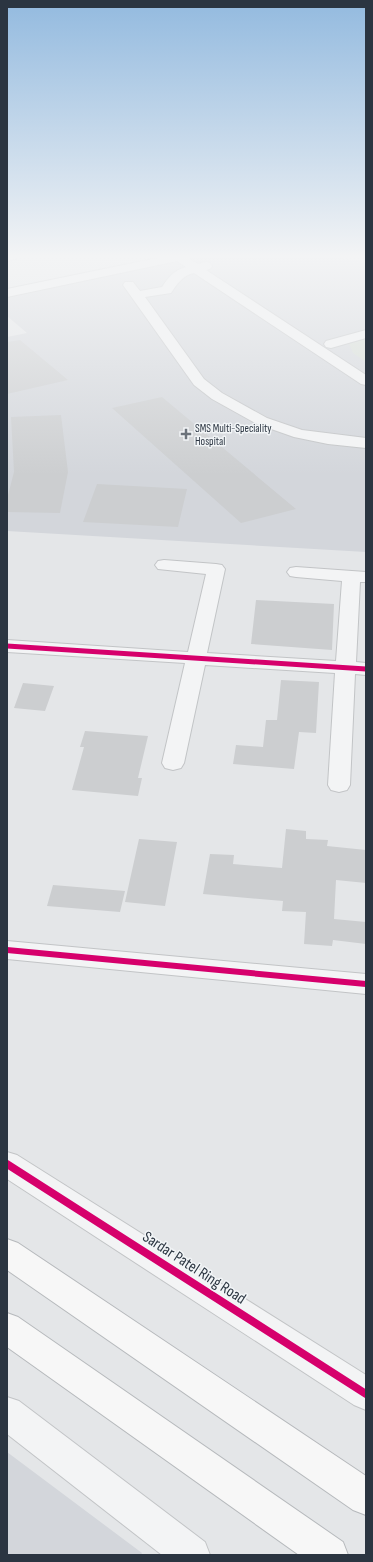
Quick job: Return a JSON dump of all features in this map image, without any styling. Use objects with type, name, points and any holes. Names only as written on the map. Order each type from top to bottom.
[{"type":"main road","points":[[7,1253],[366,1497]]},
{"type":"main road","points":[[7,1328],[330,1555]]},
{"type":"street","points":[[161,329],[198,382],[217,396],[262,421],[298,434],[366,443]]},
{"type":"street","points":[[292,329],[366,381]]},
{"type":"street","points":[[306,329],[366,367]]},
{"type":"street","points":[[331,344],[366,334]]},
{"type":"street","points":[[164,564],[216,569],[173,763]]},
{"type":"street","points":[[296,572],[359,576],[356,668],[339,785]]},
{"type":"street","points":[[7,646],[356,668]]},
{"type":"street","points":[[7,950],[366,984]]},
{"type":"street","name":"Sardar Patel Ring Road","points":[[7,1164],[366,1394]]},
{"type":"street","points":[[7,1412],[192,1555]]},
{"type":"shaded area","name":"SMS Multi-Speciality Hospital","points":[[22,329],[366,329],[366,552],[7,531],[7,337],[27,333]]},
{"type":"shaded area","points":[[366,336],[366,362],[353,353],[349,344],[352,341]]},
{"type":"shaded area","points":[[7,1452],[142,1553],[141,1555],[7,1555]]},
{"type":"building","points":[[20,340],[68,380],[7,394],[7,342]]},
{"type":"building","points":[[162,397],[296,509],[241,523],[112,408]]},
{"type":"building","points":[[61,415],[68,472],[60,513],[7,512],[7,499],[14,472],[11,417]]},
{"type":"building","points":[[97,484],[187,489],[178,527],[83,522]]},
{"type":"building","points":[[256,600],[334,604],[332,650],[251,644]]},
{"type":"building","points":[[281,680],[319,682],[316,733],[299,732],[294,769],[233,764],[236,745],[263,747],[266,720],[277,720]]},
{"type":"building","points":[[23,683],[54,686],[45,711],[14,708]]},
{"type":"building","points":[[85,731],[148,736],[138,778],[142,778],[138,796],[72,790],[84,747],[80,747]]},
{"type":"building","points":[[286,829],[306,831],[306,839],[328,840],[327,846],[366,850],[366,883],[336,880],[334,919],[366,922],[366,944],[333,940],[332,946],[304,944],[306,912],[282,911],[283,901],[203,894],[210,854],[234,855],[233,864],[282,868]]},
{"type":"building","points":[[139,839],[177,842],[165,906],[125,902]]},
{"type":"building","points":[[53,885],[125,891],[120,912],[47,906]]},
{"type":"cycle path","points":[[7,646],[366,669]]},
{"type":"cycle path","points":[[7,950],[366,984]]},
{"type":"cycle path","points":[[7,1164],[366,1394]]},
{"type":"place","name":"SMS Multi-Speciality Hospital","points":[[186,434]]}]
